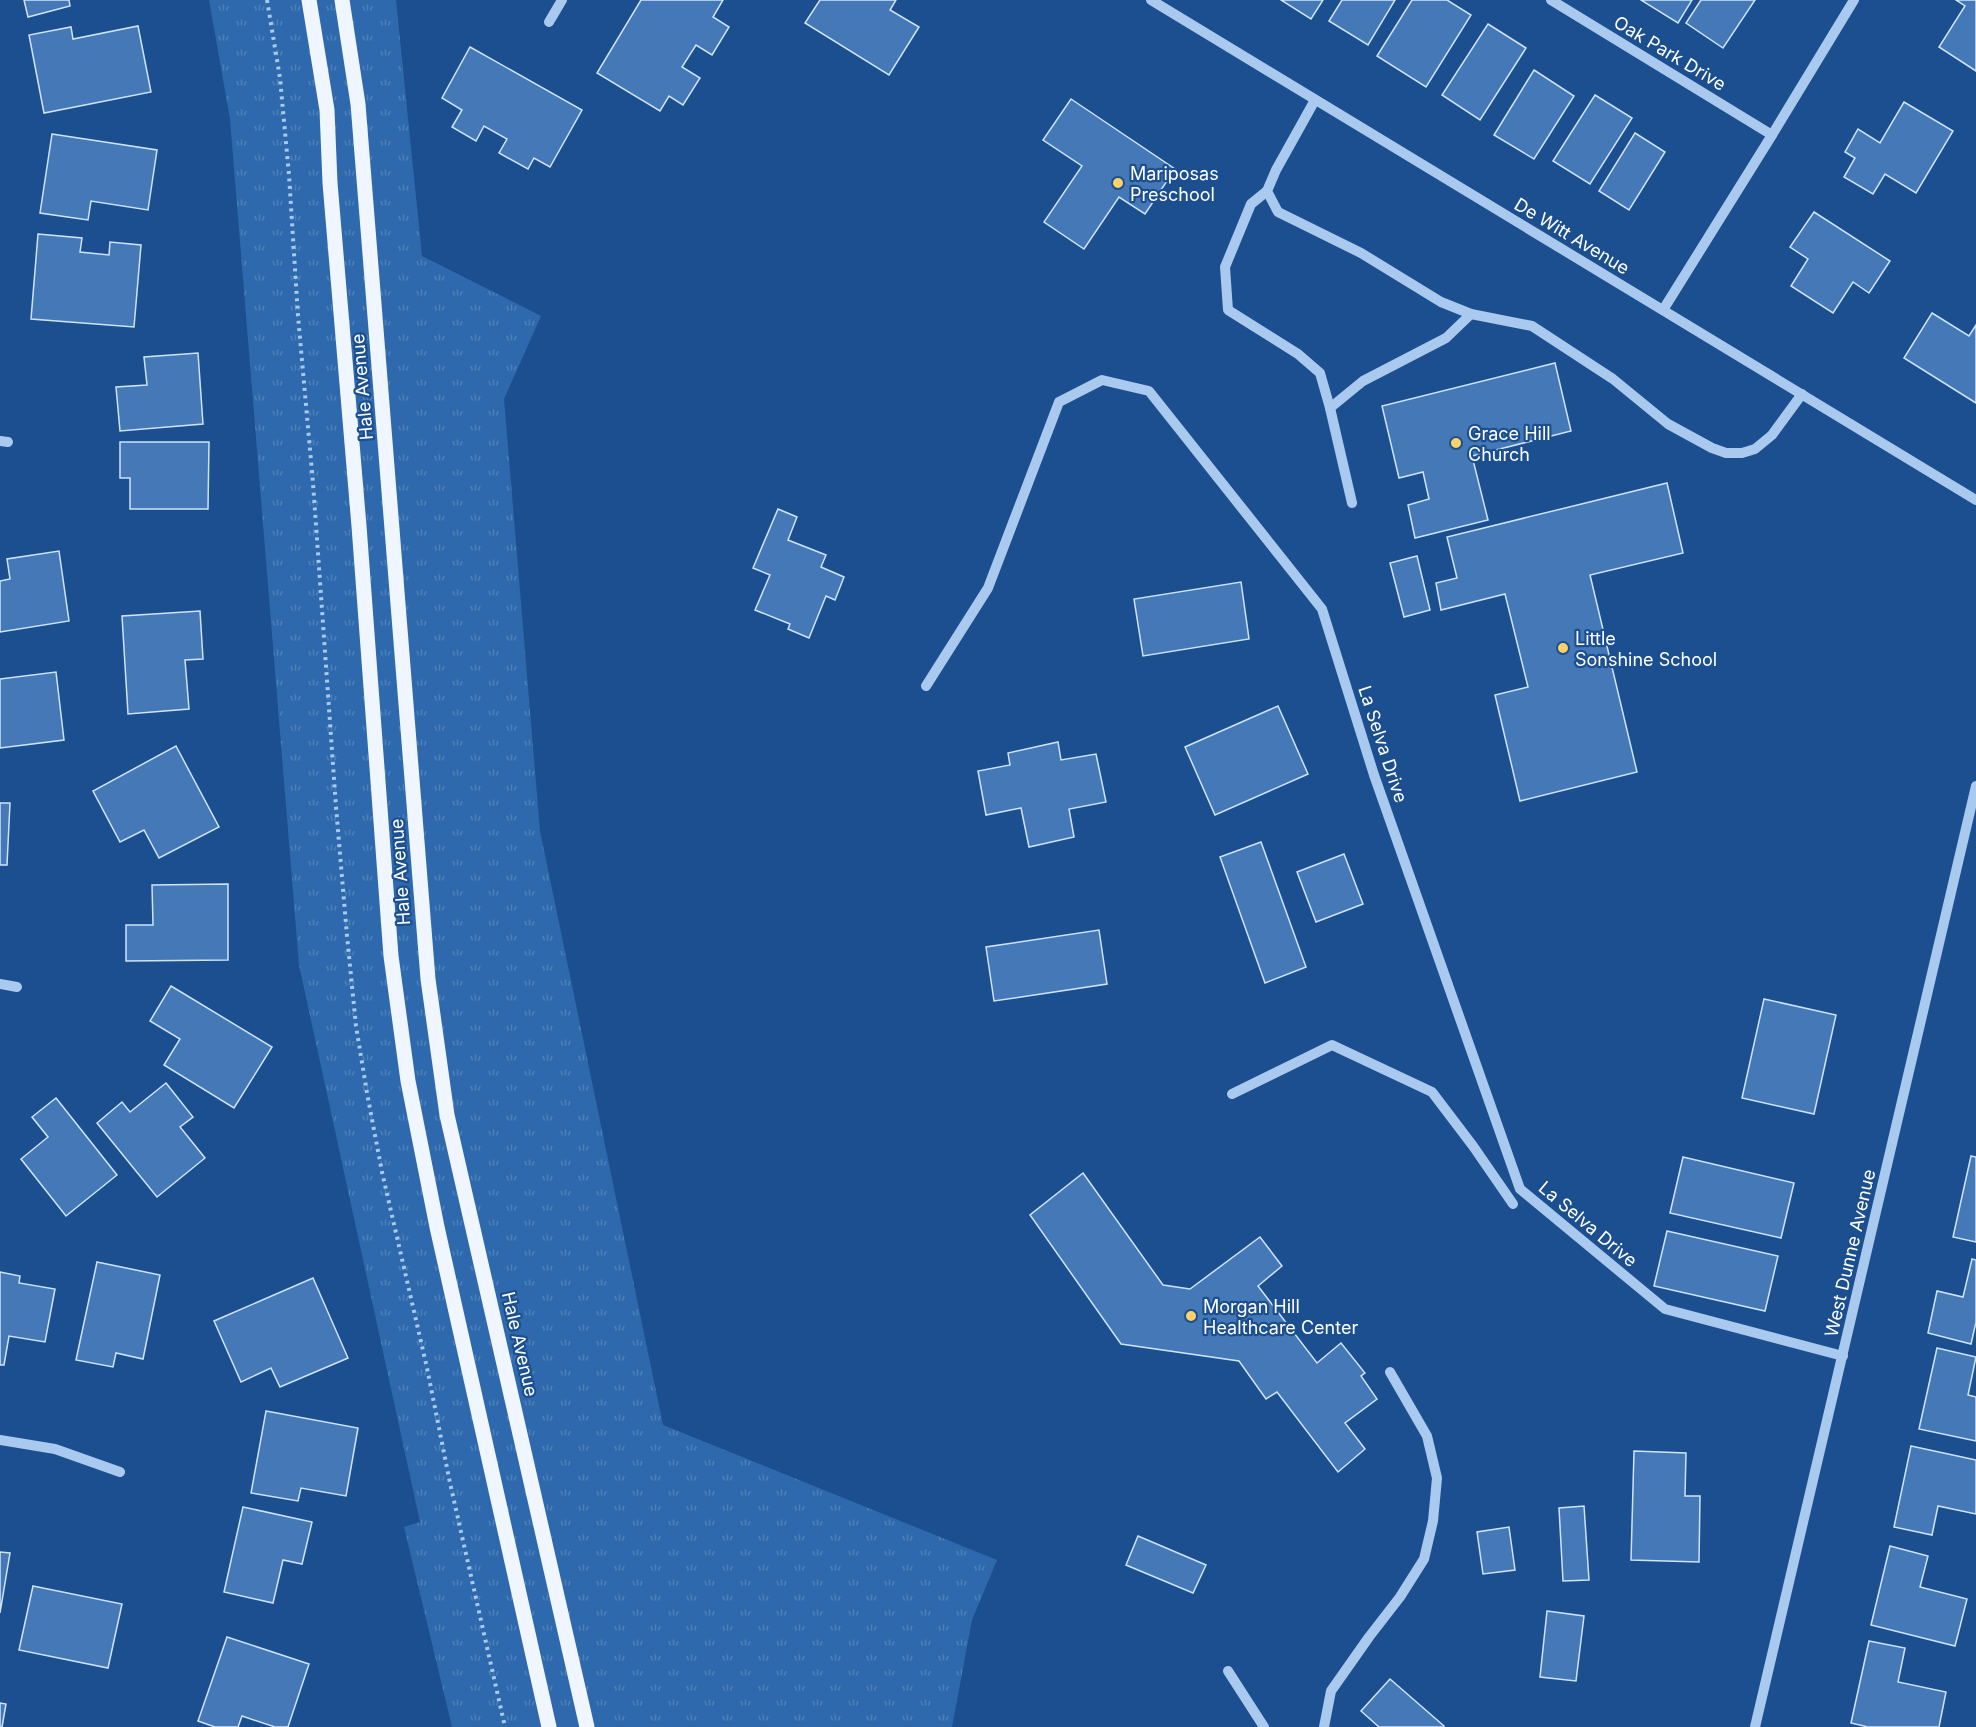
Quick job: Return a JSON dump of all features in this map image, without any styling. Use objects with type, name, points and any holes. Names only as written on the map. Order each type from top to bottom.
[{"type":"main road","name":"Hale Avenue","points":[[309,0],[327,110],[331,195],[359,526],[391,956],[406,1070],[437,1227],[549,1727]]},
{"type":"main road","name":"Hale Avenue","points":[[342,0],[358,104],[427,967],[447,1114],[587,1727]]},
{"type":"street","points":[[549,22],[562,0]]},
{"type":"street","name":"De Witt Avenue","points":[[1151,0],[1976,500]]},
{"type":"street","name":"Oak Park Drive","points":[[1551,0],[1772,135]]},
{"type":"street","points":[[1663,310],[1854,0]]},
{"type":"street","points":[[1315,100],[1276,170],[1267,191],[1251,204],[1225,267],[1228,310],[1298,354],[1320,373],[1352,503]]},
{"type":"street","points":[[1267,191],[1278,212],[1361,253],[1441,302],[1471,314],[1532,326],[1613,379],[1668,424],[1712,448],[1726,453],[1742,453],[1755,449],[1772,435],[1802,394]]},
{"type":"street","points":[[1330,408],[1364,381],[1446,338],[1471,314]]},
{"type":"street","name":"La Selva Drive","points":[[926,686],[988,588],[1059,402],[1102,380],[1149,392],[1322,609],[1374,775],[1520,1189],[1665,1309],[1843,1356]]},
{"type":"street","name":"West Dunne Avenue","points":[[1755,1727],[1976,786]]},
{"type":"street","points":[[0,984],[17,987]]},
{"type":"street","points":[[1232,1094],[1332,1045],[1432,1092],[1513,1204]]},
{"type":"street","points":[[1324,1727],[1332,1691],[1400,1597],[1424,1559],[1433,1521],[1437,1478],[1428,1436],[1390,1372]]},
{"type":"street","points":[[0,1440],[55,1449],[120,1472]]},
{"type":"street","points":[[1228,1671],[1264,1727]]},
{"type":"green space","points":[[209,0],[396,0],[422,256],[541,316],[504,399],[540,831],[663,1425],[997,1560],[972,1620],[952,1727],[452,1727],[404,1527],[420,1522],[299,965],[230,119]]},
{"type":"building","points":[[24,0],[69,0],[70,6],[28,17]]},
{"type":"building","points":[[641,0],[723,0],[713,17],[729,27],[712,55],[696,45],[682,67],[700,78],[683,105],[669,96],[660,111],[597,73]]},
{"type":"building","points":[[820,0],[896,0],[890,10],[919,27],[889,75],[805,23]]},
{"type":"building","points":[[1281,0],[1323,0],[1311,19]]},
{"type":"building","points":[[1342,0],[1395,0],[1368,45],[1329,21]]},
{"type":"building","points":[[1412,0],[1447,0],[1471,15],[1426,87],[1377,56]]},
{"type":"building","points":[[1641,0],[1692,0],[1678,23]]},
{"type":"building","points":[[1701,0],[1755,0],[1723,48],[1686,23]]},
{"type":"building","points":[[1956,0],[1976,0],[1976,71],[1939,47],[1965,6]]},
{"type":"building","points":[[1488,24],[1526,48],[1480,120],[1442,95]]},
{"type":"building","points":[[138,26],[151,92],[44,113],[29,35],[71,27],[73,39]]},
{"type":"building","points":[[470,47],[582,110],[550,167],[534,158],[528,169],[499,153],[507,139],[484,126],[476,141],[452,127],[462,110],[442,98]]},
{"type":"building","points":[[1534,70],[1574,96],[1534,159],[1494,135]]},
{"type":"building","points":[[1595,95],[1632,118],[1590,184],[1553,161]]},
{"type":"building","name":"Mariposas Preschool","points":[[1071,99],[1175,169],[1145,214],[1119,197],[1084,249],[1044,222],[1082,166],[1043,140]]},
{"type":"building","points":[[1904,102],[1953,131],[1916,193],[1885,174],[1873,194],[1844,177],[1855,158],[1845,152],[1858,129],[1880,143]]},
{"type":"building","points":[[1635,133],[1665,152],[1629,210],[1599,191]]},
{"type":"building","points":[[52,134],[157,150],[148,210],[91,201],[88,220],[40,213]]},
{"type":"building","points":[[1814,212],[1890,261],[1869,293],[1853,282],[1833,313],[1791,286],[1808,259],[1790,247]]},
{"type":"building","points":[[38,234],[82,238],[80,252],[109,255],[110,242],[141,245],[134,327],[31,319]]},
{"type":"building","points":[[1932,313],[1969,336],[1976,325],[1976,403],[1904,358]]},
{"type":"building","points":[[198,353],[203,424],[120,431],[116,387],[147,385],[144,357]]},
{"type":"building","name":"Grace Hill Church","points":[[1555,363],[1571,431],[1472,456],[1488,520],[1415,538],[1408,505],[1429,499],[1423,472],[1399,478],[1382,406]]},
{"type":"building","points":[[120,442],[209,442],[208,509],[130,509],[130,478],[120,478]]},
{"type":"building","name":"Little Sonshine School","points":[[1667,483],[1683,553],[1590,575],[1637,772],[1520,801],[1495,695],[1528,687],[1505,594],[1441,610],[1436,583],[1457,578],[1447,537]]},
{"type":"building","points":[[778,509],[797,517],[788,540],[826,555],[821,567],[844,577],[835,600],[826,596],[809,638],[788,629],[790,624],[755,610],[770,575],[753,568]]},
{"type":"building","points":[[59,551],[69,621],[0,632],[0,581],[10,579],[7,559]]},
{"type":"building","points":[[1417,556],[1430,610],[1404,617],[1390,563]]},
{"type":"building","points":[[1241,582],[1249,639],[1143,656],[1134,599]]},
{"type":"building","points":[[200,611],[203,659],[185,660],[189,709],[128,714],[122,616]]},
{"type":"building","points":[[56,672],[64,740],[0,748],[0,679]]},
{"type":"building","points":[[1278,706],[1308,774],[1215,815],[1185,747]]},
{"type":"building","points":[[1058,742],[1061,760],[1096,754],[1106,802],[1069,809],[1074,837],[1029,847],[1021,808],[986,815],[978,771],[1010,765],[1008,753]]},
{"type":"building","points":[[176,746],[219,827],[159,858],[144,830],[120,842],[93,791]]},
{"type":"building","points":[[0,803],[10,803],[7,865],[0,865]]},
{"type":"building","points":[[1261,842],[1306,967],[1265,983],[1220,857]]},
{"type":"building","points":[[1344,854],[1363,904],[1316,922],[1297,872]]},
{"type":"building","points":[[228,884],[228,960],[126,961],[126,925],[153,925],[152,885]]},
{"type":"building","points":[[1099,930],[1107,984],[994,1001],[986,947]]},
{"type":"building","points":[[171,986],[272,1047],[234,1108],[164,1065],[180,1039],[150,1021]]},
{"type":"building","points":[[1764,999],[1836,1015],[1814,1114],[1742,1098]]},
{"type":"building","points":[[166,1083],[193,1117],[180,1127],[205,1158],[157,1197],[97,1123],[122,1102],[130,1112]]},
{"type":"building","points":[[56,1098],[117,1175],[66,1216],[21,1159],[48,1137],[32,1117]]},
{"type":"building","points":[[1971,1156],[1976,1157],[1976,1242],[1953,1237]]},
{"type":"building","points":[[1683,1157],[1794,1183],[1781,1238],[1670,1213]]},
{"type":"building","name":"Morgan Hill Healthcare Center","points":[[1083,1173],[1163,1285],[1190,1289],[1260,1237],[1282,1266],[1258,1286],[1317,1363],[1341,1343],[1365,1373],[1361,1376],[1377,1399],[1345,1423],[1365,1449],[1338,1472],[1277,1392],[1266,1399],[1239,1361],[1121,1344],[1030,1215]]},
{"type":"building","points":[[1667,1231],[1778,1256],[1765,1311],[1654,1286]]},
{"type":"building","points":[[1972,1259],[1976,1260],[1976,1322],[1971,1344],[1928,1333],[1937,1291],[1963,1297]]},
{"type":"building","points":[[97,1262],[160,1275],[143,1359],[116,1353],[113,1367],[76,1360]]},
{"type":"building","points":[[0,1272],[20,1276],[19,1283],[55,1289],[45,1342],[9,1336],[4,1365],[0,1365]]},
{"type":"building","points":[[313,1278],[348,1358],[280,1387],[271,1368],[241,1382],[214,1321]]},
{"type":"building","points":[[1937,1348],[1976,1357],[1968,1395],[1976,1397],[1976,1441],[1919,1429]]},
{"type":"building","points":[[266,1411],[358,1428],[346,1496],[301,1488],[298,1501],[251,1493]]},
{"type":"building","points":[[1911,1446],[1976,1460],[1976,1514],[1938,1506],[1932,1535],[1894,1527]]},
{"type":"building","points":[[1634,1451],[1686,1453],[1685,1496],[1700,1496],[1699,1562],[1631,1560]]},
{"type":"building","points":[[1584,1506],[1589,1580],[1563,1581],[1559,1508]]},
{"type":"building","points":[[243,1507],[312,1522],[302,1564],[283,1560],[273,1603],[224,1592]]},
{"type":"building","points":[[1509,1527],[1515,1570],[1483,1574],[1477,1532]]},
{"type":"building","points":[[1138,1536],[1206,1565],[1193,1593],[1126,1565]]},
{"type":"building","points":[[1890,1546],[1928,1556],[1920,1587],[1967,1599],[1955,1646],[1871,1625]]},
{"type":"building","points":[[0,1552],[10,1553],[0,1613]]},
{"type":"building","points":[[33,1586],[122,1604],[108,1668],[19,1650]]},
{"type":"building","points":[[1547,1611],[1584,1616],[1576,1681],[1540,1677]]},
{"type":"building","points":[[227,1637],[309,1664],[288,1727],[275,1727],[242,1716],[238,1727],[215,1727],[198,1721]]},
{"type":"building","points":[[1869,1641],[1905,1648],[1898,1682],[1946,1692],[1939,1727],[1868,1727],[1851,1723]]},
{"type":"building","points":[[1390,1679],[1444,1726],[1379,1727],[1361,1711]]},
{"type":"building","points":[[0,1703],[6,1704],[2,1727],[0,1727]]},
{"type":"place","name":"Mariposas Preschool","points":[[1118,183]]},
{"type":"place","name":"Grace Hill Church","points":[[1456,443]]},
{"type":"place","name":"Little Sonshine School","points":[[1563,648]]},
{"type":"place","name":"Morgan Hill Healthcare Center","points":[[1191,1316]]}]
